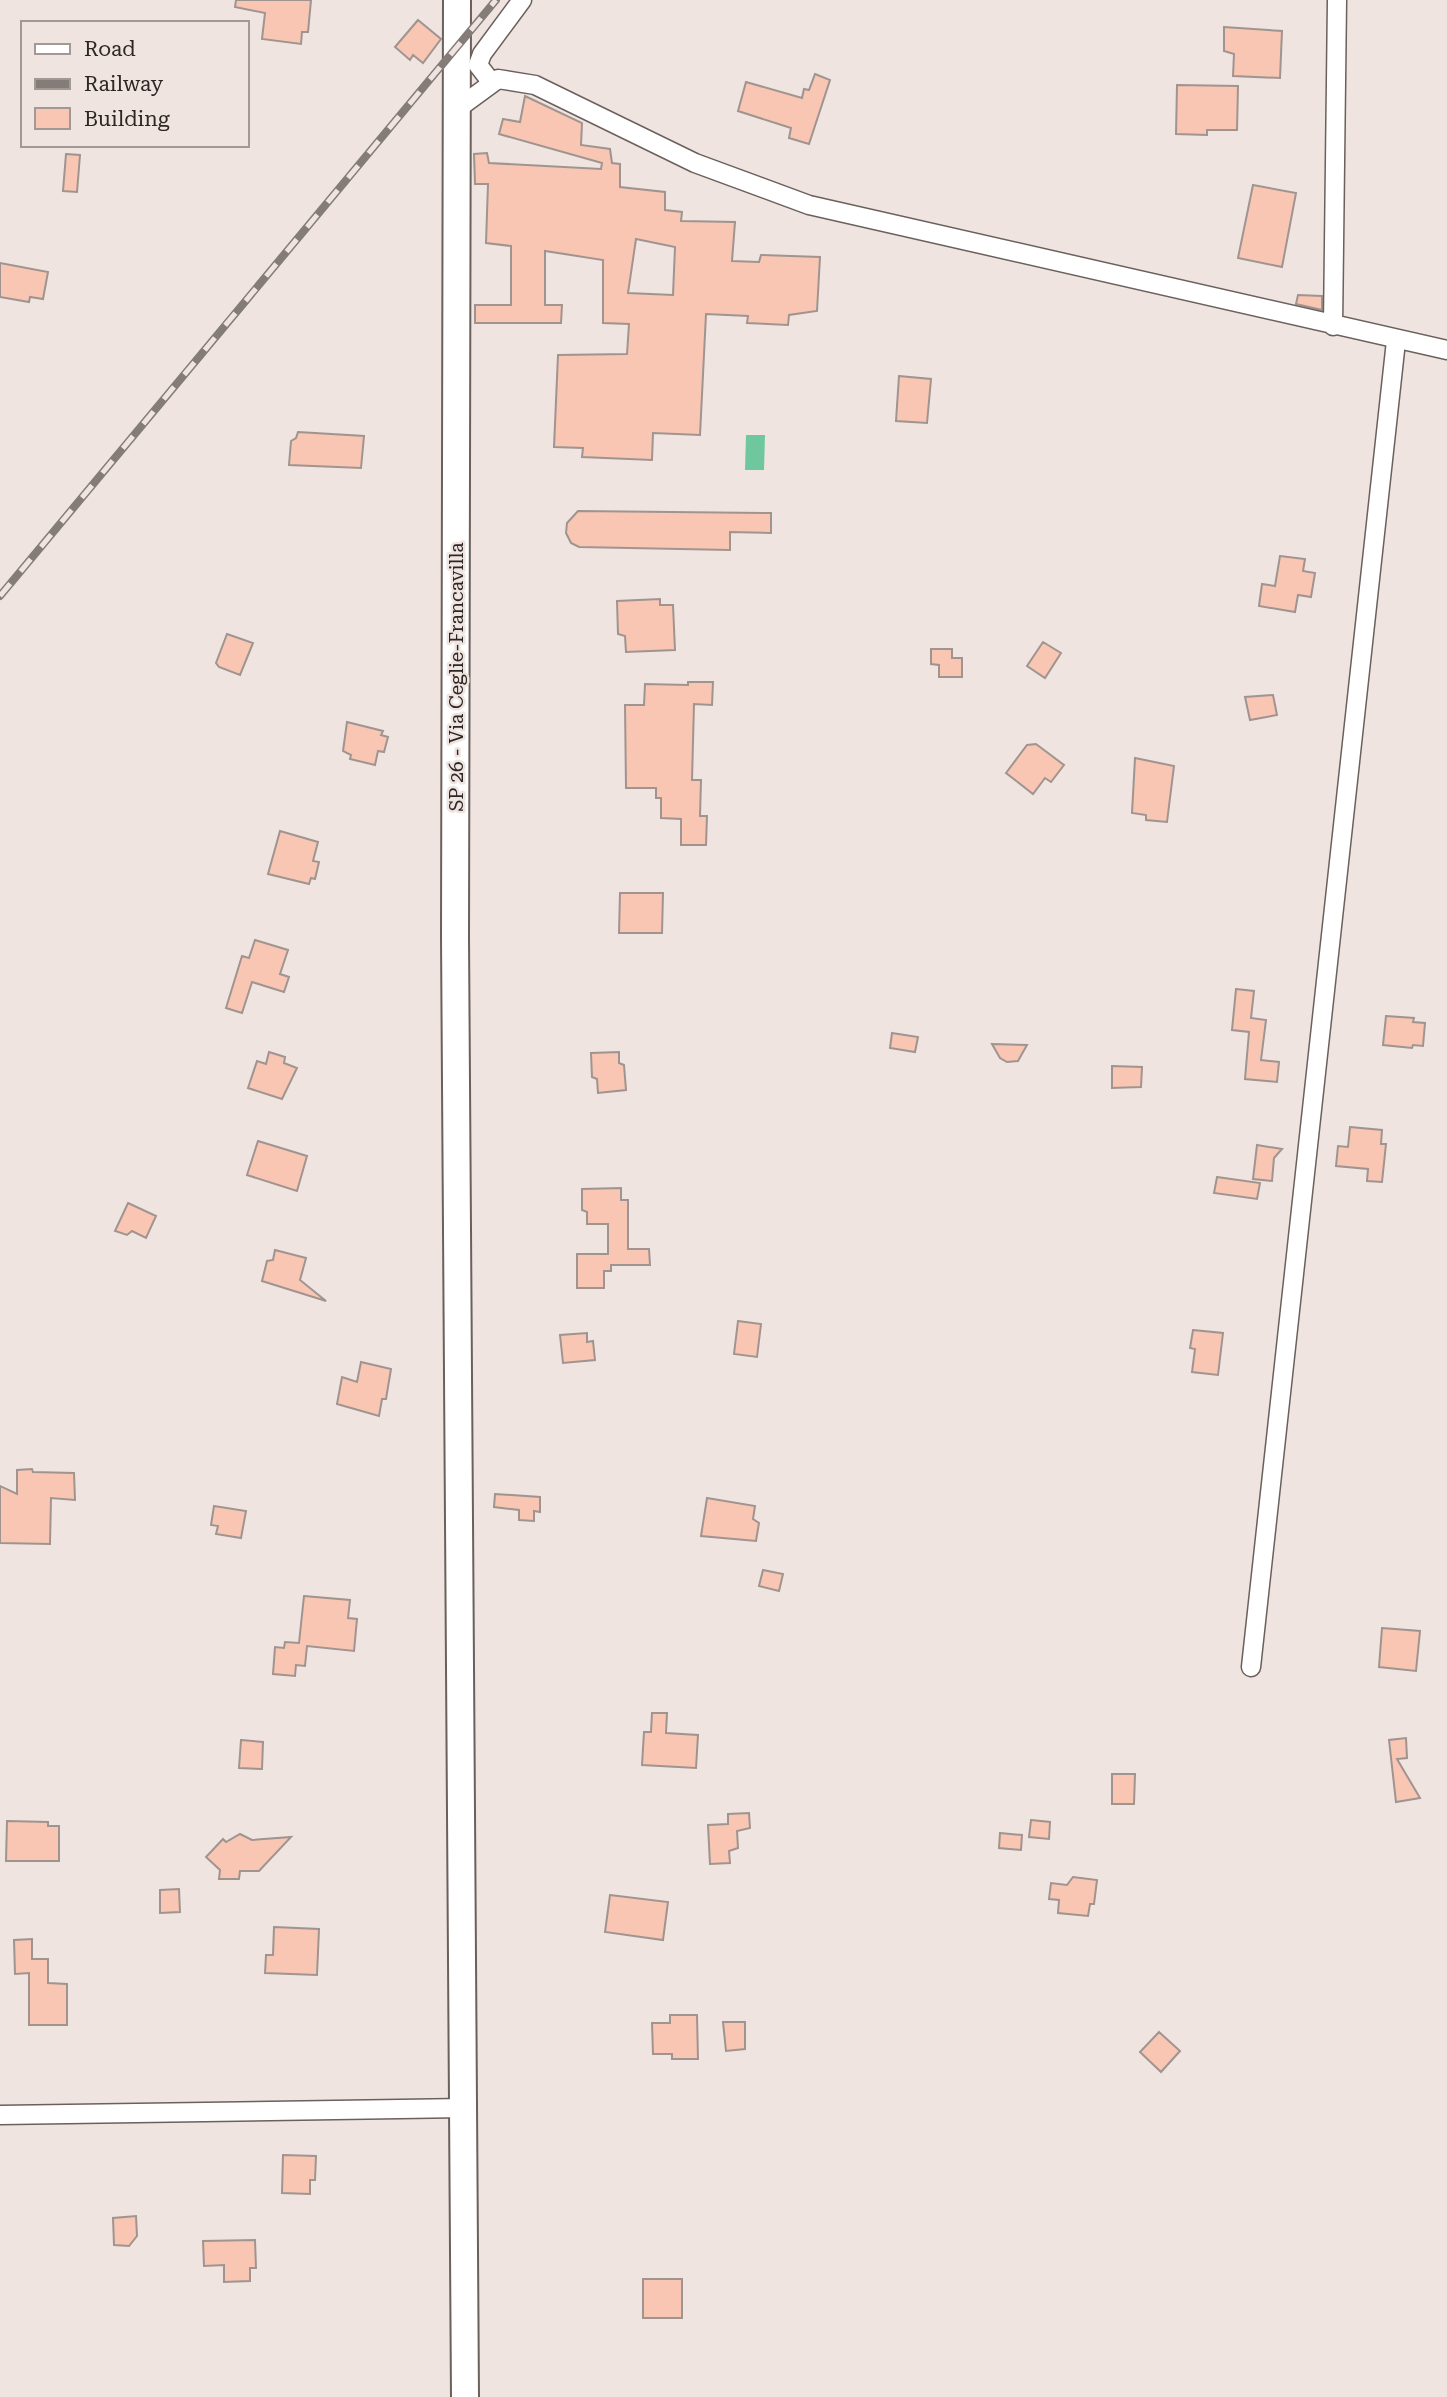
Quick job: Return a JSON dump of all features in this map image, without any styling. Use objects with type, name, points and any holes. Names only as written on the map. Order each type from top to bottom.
[{"type":"main road","name":"SP 26 - Via Ceglie-Francavilla","points":[[457,0],[455,937],[465,2397]]},
{"type":"street","points":[[492,83],[478,65],[482,54],[522,0]]},
{"type":"street","points":[[1333,326],[1337,0]]},
{"type":"street","points":[[457,109],[498,79],[535,85],[695,163],[809,205],[1447,351]]},
{"type":"street","points":[[1251,1667],[1396,341]]},
{"type":"street","points":[[0,2115],[465,2108]]},
{"type":"shaded area","points":[[746,435],[765,435],[764,470],[745,470]]},
{"type":"building","points":[[236,0],[311,0],[308,32],[302,32],[301,44],[262,39],[265,13],[235,7]]},
{"type":"building","points":[[418,20],[441,39],[423,63],[413,55],[410,60],[395,47]]},
{"type":"building","points":[[1224,27],[1282,31],[1280,78],[1233,76],[1234,54],[1224,51]]},
{"type":"building","points":[[815,74],[830,80],[809,144],[789,138],[791,128],[738,111],[746,82],[802,98],[804,89],[809,90]]},
{"type":"building","points":[[1177,85],[1238,86],[1237,130],[1207,130],[1207,135],[1176,134]]},
{"type":"building","points":[[525,96],[582,123],[581,145],[610,149],[612,163],[620,164],[620,187],[665,192],[665,210],[682,212],[681,221],[735,222],[732,261],[759,262],[761,255],[820,257],[817,311],[789,315],[788,325],[747,323],[748,316],[706,314],[700,435],[653,433],[652,460],[582,457],[583,448],[554,447],[558,355],[627,354],[629,324],[603,323],[603,260],[545,251],[545,305],[562,305],[561,323],[475,323],[475,305],[511,305],[511,246],[486,243],[488,184],[475,184],[474,154],[487,153],[489,163],[601,169],[602,163],[499,134],[503,119],[520,122]],"holes":[[[636,239],[675,247],[673,295],[628,293]]]},
{"type":"building","points":[[66,154],[80,155],[77,192],[63,191]]},
{"type":"building","points":[[1253,185],[1296,193],[1282,267],[1238,258]]},
{"type":"building","points":[[0,263],[48,272],[43,299],[30,297],[29,302],[0,297]]},
{"type":"building","points":[[1298,295],[1322,296],[1322,310],[1296,304]]},
{"type":"building","points":[[899,376],[931,379],[927,423],[896,421]]},
{"type":"building","points":[[298,432],[364,436],[361,468],[289,465],[291,441],[296,438]]},
{"type":"building","points":[[578,511],[771,513],[771,533],[730,532],[730,550],[579,547],[571,543],[566,533],[567,523]]},
{"type":"building","points":[[1280,556],[1305,559],[1303,571],[1315,573],[1311,597],[1298,595],[1295,612],[1259,606],[1262,584],[1275,586]]},
{"type":"building","points":[[660,599],[660,605],[673,605],[675,650],[626,652],[625,636],[618,634],[617,601]]},
{"type":"building","points":[[227,634],[253,643],[240,675],[219,667],[216,663]]},
{"type":"building","points":[[1043,642],[1061,653],[1045,678],[1027,666]]},
{"type":"building","points":[[931,649],[952,649],[952,658],[962,658],[962,677],[939,677],[939,665],[931,664]]},
{"type":"building","points":[[688,682],[713,682],[712,705],[694,704],[692,780],[701,780],[700,816],[707,816],[706,845],[681,845],[681,819],[661,818],[661,798],[656,798],[656,788],[626,788],[625,705],[644,705],[645,684],[688,685]]},
{"type":"building","points":[[1273,695],[1277,715],[1250,720],[1245,697]]},
{"type":"building","points":[[347,722],[383,731],[381,735],[388,737],[384,752],[378,751],[375,765],[350,759],[351,755],[343,751]]},
{"type":"building","points":[[1036,744],[1064,765],[1051,782],[1045,778],[1033,794],[1006,773],[1027,745]]},
{"type":"building","points":[[1135,758],[1174,766],[1167,822],[1146,820],[1146,815],[1132,813]]},
{"type":"building","points":[[280,831],[318,842],[313,861],[319,862],[315,879],[311,878],[309,884],[268,874]]},
{"type":"building","points":[[620,893],[663,893],[662,933],[619,933]]},
{"type":"building","points":[[255,940],[288,950],[280,974],[289,977],[284,992],[252,982],[242,1013],[226,1008],[242,956],[249,958]]},
{"type":"building","points":[[1236,989],[1254,991],[1251,1018],[1266,1020],[1261,1060],[1279,1062],[1277,1082],[1245,1079],[1249,1032],[1232,1030]]},
{"type":"building","points":[[1386,1016],[1414,1018],[1413,1022],[1425,1023],[1423,1046],[1413,1045],[1412,1048],[1383,1045]]},
{"type":"building","points":[[892,1033],[918,1037],[915,1052],[890,1048]]},
{"type":"building","points":[[992,1044],[1027,1045],[1018,1061],[1007,1062],[1000,1058]]},
{"type":"building","points":[[269,1052],[285,1057],[284,1063],[297,1068],[282,1099],[248,1088],[257,1061],[266,1064]]},
{"type":"building","points":[[619,1052],[619,1063],[624,1065],[626,1090],[598,1093],[597,1079],[592,1077],[591,1053]]},
{"type":"building","points":[[1112,1066],[1142,1067],[1141,1087],[1112,1088]]},
{"type":"building","points":[[1350,1127],[1382,1130],[1381,1144],[1386,1144],[1382,1182],[1367,1181],[1368,1169],[1336,1166],[1338,1146],[1348,1147]]},
{"type":"building","points":[[258,1141],[307,1156],[297,1191],[247,1175]]},
{"type":"building","points":[[1257,1145],[1282,1149],[1274,1158],[1272,1181],[1253,1179]]},
{"type":"building","points":[[1217,1177],[1260,1183],[1257,1199],[1214,1193]]},
{"type":"building","points":[[621,1188],[621,1200],[628,1200],[628,1249],[649,1249],[650,1265],[611,1265],[611,1271],[604,1271],[604,1288],[577,1288],[577,1254],[608,1254],[608,1224],[587,1224],[587,1212],[582,1210],[582,1189]]},
{"type":"building","points":[[128,1203],[156,1216],[146,1238],[132,1231],[127,1235],[115,1231]]},
{"type":"building","points":[[275,1250],[306,1258],[300,1280],[326,1301],[262,1281],[267,1261],[273,1260]]},
{"type":"building","points":[[738,1321],[761,1324],[757,1357],[734,1354]]},
{"type":"building","points":[[1193,1330],[1223,1333],[1218,1375],[1192,1372],[1195,1349],[1190,1348]]},
{"type":"building","points":[[587,1333],[587,1342],[593,1341],[595,1360],[563,1363],[560,1335]]},
{"type":"building","points":[[361,1362],[391,1369],[386,1399],[382,1399],[379,1416],[337,1404],[342,1377],[357,1382]]},
{"type":"building","points":[[32,1469],[33,1472],[74,1473],[75,1500],[51,1498],[50,1544],[0,1543],[0,1486],[17,1494],[17,1470]]},
{"type":"building","points":[[495,1494],[540,1497],[540,1512],[534,1511],[534,1521],[519,1520],[519,1510],[494,1507]]},
{"type":"building","points":[[707,1498],[755,1506],[753,1519],[759,1523],[756,1541],[701,1536]]},
{"type":"building","points":[[214,1506],[246,1511],[241,1538],[216,1534],[218,1526],[211,1525]]},
{"type":"building","points":[[763,1570],[783,1574],[779,1591],[759,1586]]},
{"type":"building","points":[[304,1596],[350,1600],[348,1618],[357,1619],[354,1651],[307,1646],[305,1666],[296,1665],[295,1676],[273,1674],[275,1647],[284,1648],[285,1642],[299,1643]]},
{"type":"building","points":[[1382,1628],[1420,1631],[1416,1671],[1379,1667]]},
{"type":"building","points":[[652,1713],[667,1713],[666,1733],[698,1735],[696,1768],[642,1765],[644,1732],[651,1732]]},
{"type":"building","points":[[1406,1738],[1407,1758],[1397,1759],[1420,1798],[1396,1802],[1389,1740]]},
{"type":"building","points":[[241,1740],[263,1742],[262,1769],[239,1768]]},
{"type":"building","points":[[1112,1774],[1135,1774],[1134,1804],[1112,1804]]},
{"type":"building","points":[[749,1813],[750,1828],[737,1831],[738,1848],[729,1851],[730,1863],[710,1864],[708,1825],[728,1824],[728,1814]]},
{"type":"building","points":[[1031,1820],[1050,1822],[1049,1839],[1029,1837]]},
{"type":"building","points":[[7,1821],[48,1822],[48,1826],[59,1826],[59,1861],[6,1861]]},
{"type":"building","points":[[1000,1833],[1022,1835],[1021,1850],[999,1848]]},
{"type":"building","points":[[240,1834],[252,1840],[291,1837],[259,1871],[240,1871],[239,1879],[219,1879],[220,1870],[206,1857],[223,1839],[226,1842]]},
{"type":"building","points":[[1073,1877],[1097,1880],[1094,1904],[1090,1904],[1088,1916],[1058,1913],[1059,1900],[1049,1899],[1051,1883],[1067,1885]]},
{"type":"building","points":[[179,1889],[180,1912],[160,1913],[160,1890]]},
{"type":"building","points":[[610,1895],[668,1902],[663,1940],[605,1932]]},
{"type":"building","points":[[274,1927],[319,1929],[317,1975],[265,1973],[266,1955],[273,1955]]},
{"type":"building","points":[[32,1939],[32,1959],[48,1959],[48,1983],[67,1984],[67,2025],[29,2025],[29,1973],[15,1974],[14,1940]]},
{"type":"building","points":[[670,2015],[697,2015],[698,2059],[672,2059],[672,2054],[653,2054],[652,2023],[670,2023]]},
{"type":"building","points":[[723,2022],[745,2022],[745,2049],[726,2051]]},
{"type":"building","points":[[1159,2032],[1180,2051],[1161,2072],[1140,2052]]},
{"type":"building","points":[[283,2155],[316,2156],[315,2180],[310,2180],[310,2194],[282,2193]]},
{"type":"building","points":[[136,2216],[137,2236],[129,2246],[114,2245],[113,2218]]},
{"type":"building","points":[[255,2240],[256,2268],[250,2268],[250,2281],[224,2282],[224,2265],[204,2266],[203,2241]]},
{"type":"building","points":[[643,2279],[682,2279],[682,2318],[643,2318]]},
{"type":"railway","points":[[0,596],[496,0]]}]
